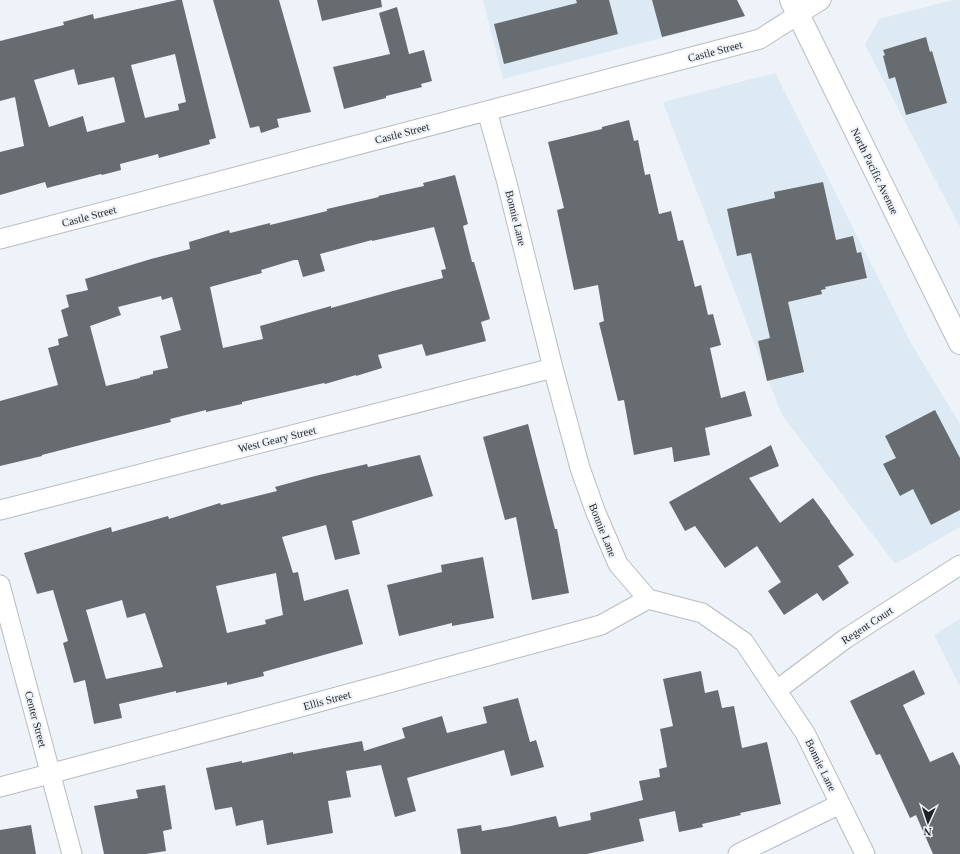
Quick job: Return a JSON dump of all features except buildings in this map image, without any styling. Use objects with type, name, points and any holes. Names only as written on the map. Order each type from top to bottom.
[{"type":"street","name":"Castle Street","points":[[0,239],[760,39],[795,7],[821,0]]},
{"type":"street","name":"North Pacific Avenue","points":[[795,7],[960,343]]},
{"type":"street","name":"Bonnie Lane","points":[[487,111],[506,179],[553,368],[580,468],[596,512],[618,564],[648,600],[702,613],[744,642],[805,733],[865,854]]},
{"type":"street","name":"West Geary Street","points":[[0,510],[553,368]]},
{"type":"street","name":"Regent Court","points":[[777,690],[845,639],[960,565]]},
{"type":"street","name":"Center Street","points":[[0,585],[72,854]]},
{"type":"street","name":"Ellis Street","points":[[0,787],[601,625],[648,600]]},
{"type":"street","points":[[738,854],[840,804]]},
{"type":"shaded area","points":[[483,0],[737,0],[745,16],[503,79]]},
{"type":"shaded area","points":[[953,0],[960,0],[960,227],[865,45],[879,19]]},
{"type":"shaded area","points":[[775,73],[912,345],[960,424],[960,527],[895,564],[782,415],[663,102]]},
{"type":"shaded area","points":[[960,619],[960,687],[934,635]]}]
